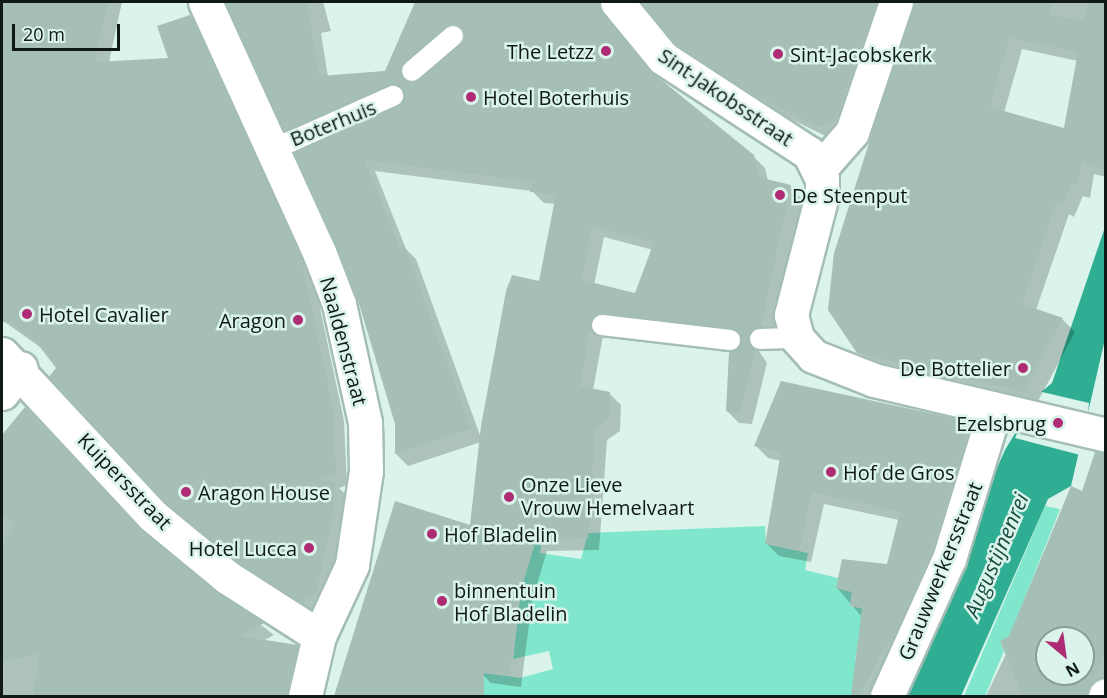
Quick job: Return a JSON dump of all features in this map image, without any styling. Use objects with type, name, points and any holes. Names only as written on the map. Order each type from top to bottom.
[{"type":"street","name":"Naaldenstraat","points":[[205,2],[271,145],[339,304],[365,422],[366,471],[351,565],[319,636],[306,696]]},
{"type":"street","name":"Sint-Jakobsstraat","points":[[617,2],[663,58],[795,142],[819,171]]},
{"type":"street","points":[[896,2],[852,132],[819,171],[822,195],[791,315],[797,338],[813,356],[874,380],[1101,434]]},
{"type":"street","name":"Kuipersstraat","points":[[8,372],[153,516],[227,577],[319,636]]},
{"type":"street","name":"Grauwwerkersstraat","points":[[887,696],[949,559],[1008,412]]},
{"type":"lane","points":[[412,71],[453,36]]},
{"type":"lane","name":"Boterhuis","points":[[271,145],[290,142],[393,96]]},
{"type":"lane","points":[[602,325],[730,340]]},
{"type":"lane","points":[[760,339],[797,338]]},
{"type":"shaded area","points":[[1045,506],[1060,509],[1010,635],[1001,644],[1004,651],[985,696],[964,696]]},
{"type":"shaded area","points":[[765,526],[766,544],[808,553],[805,570],[838,578],[836,588],[852,592],[850,606],[872,610],[855,660],[877,662],[856,696],[484,696],[484,673],[520,678],[553,669],[549,651],[513,659],[521,589],[536,539],[542,539],[540,553],[581,559],[588,533]]},
{"type":"water","name":"Augustijnenrei","points":[[1105,227],[1105,339],[1071,486],[1048,499],[961,696],[897,696],[1005,450],[1039,394],[1052,383]]},
{"type":"pier","name":"Ezelsbrug","points":[[1038,391],[1089,403],[1084,456],[1015,438]]},
{"type":"building","points":[[2,2],[108,2],[95,62],[168,58],[157,26],[190,15],[301,257],[333,408],[336,474],[322,478],[336,483],[332,520],[316,594],[301,602],[238,562],[166,502],[49,377],[56,368],[37,343],[10,322],[2,322]]},
{"type":"building","points":[[307,2],[319,76],[385,71],[415,2],[599,2],[603,14],[649,70],[754,155],[758,177],[791,185],[761,327],[748,339],[756,350],[740,413],[726,411],[729,352],[742,342],[737,330],[603,313],[592,318],[580,386],[610,392],[609,419],[595,428],[588,538],[536,540],[521,589],[509,676],[484,673],[484,696],[334,696],[395,501],[470,525],[481,426],[506,291],[512,275],[539,281],[556,194],[530,192],[533,182],[365,160],[399,246],[404,245],[471,429],[395,454],[395,424],[357,297],[295,153],[398,107],[404,92],[388,85],[284,131],[226,3]],"holes":[[[456,25],[465,33],[461,45],[419,80],[403,79],[404,62],[445,27]],[[592,226],[654,242],[635,293],[582,280]]]},
{"type":"building","name":"Sint-Jacobskerk","points":[[641,2],[876,2],[835,122],[818,127],[758,97],[676,44]]},
{"type":"building","points":[[914,2],[1052,2],[1049,14],[1084,21],[1088,2],[1106,2],[1106,169],[1082,162],[1077,186],[1071,184],[1062,205],[1056,203],[1022,304],[1063,318],[1024,392],[857,353],[828,310],[834,253]],"holes":[[[1009,38],[1078,52],[1064,128],[990,107]]]},
{"type":"building","points":[[781,381],[971,422],[931,552],[895,632],[856,696],[851,696],[862,608],[850,606],[852,592],[836,588],[842,559],[887,564],[900,512],[812,492],[799,551],[765,544],[781,452],[754,446]]},
{"type":"building","points":[[25,407],[141,530],[215,592],[264,623],[239,636],[298,645],[287,696],[33,696],[40,654],[2,661],[2,548],[15,524],[2,515],[2,435]]},
{"type":"building","points":[[1095,452],[1106,453],[1106,652],[1095,677],[1095,626],[1035,626],[1035,686],[1091,686],[1087,696],[1023,696],[1000,641],[1009,636],[1071,486],[1082,491]]},
{"type":"place","name":"The Letzz","points":[[606,51]]},
{"type":"place","name":"Sint-Jacobskerk","points":[[778,54]]},
{"type":"place","name":"Hotel Boterhuis","points":[[471,97]]},
{"type":"place","name":"De Steenput","points":[[780,195]]},
{"type":"place","name":"Hotel Cavalier","points":[[27,314]]},
{"type":"place","name":"Aragon","points":[[298,320]]},
{"type":"place","name":"De Bottelier","points":[[1023,368]]},
{"type":"place","name":"Ezelsbrug","points":[[1058,423]]},
{"type":"place","name":"Hof de Gros","points":[[831,472]]},
{"type":"place","name":"Aragon House","points":[[186,492]]},
{"type":"place","name":"Onze Lieve Vrouw Hemelvaart","points":[[509,497]]},
{"type":"place","name":"Hof Bladelin","points":[[432,534]]},
{"type":"place","name":"Hotel Lucca","points":[[309,548]]},
{"type":"place","name":"binnentuin Hof Bladelin","points":[[442,601]]}]
